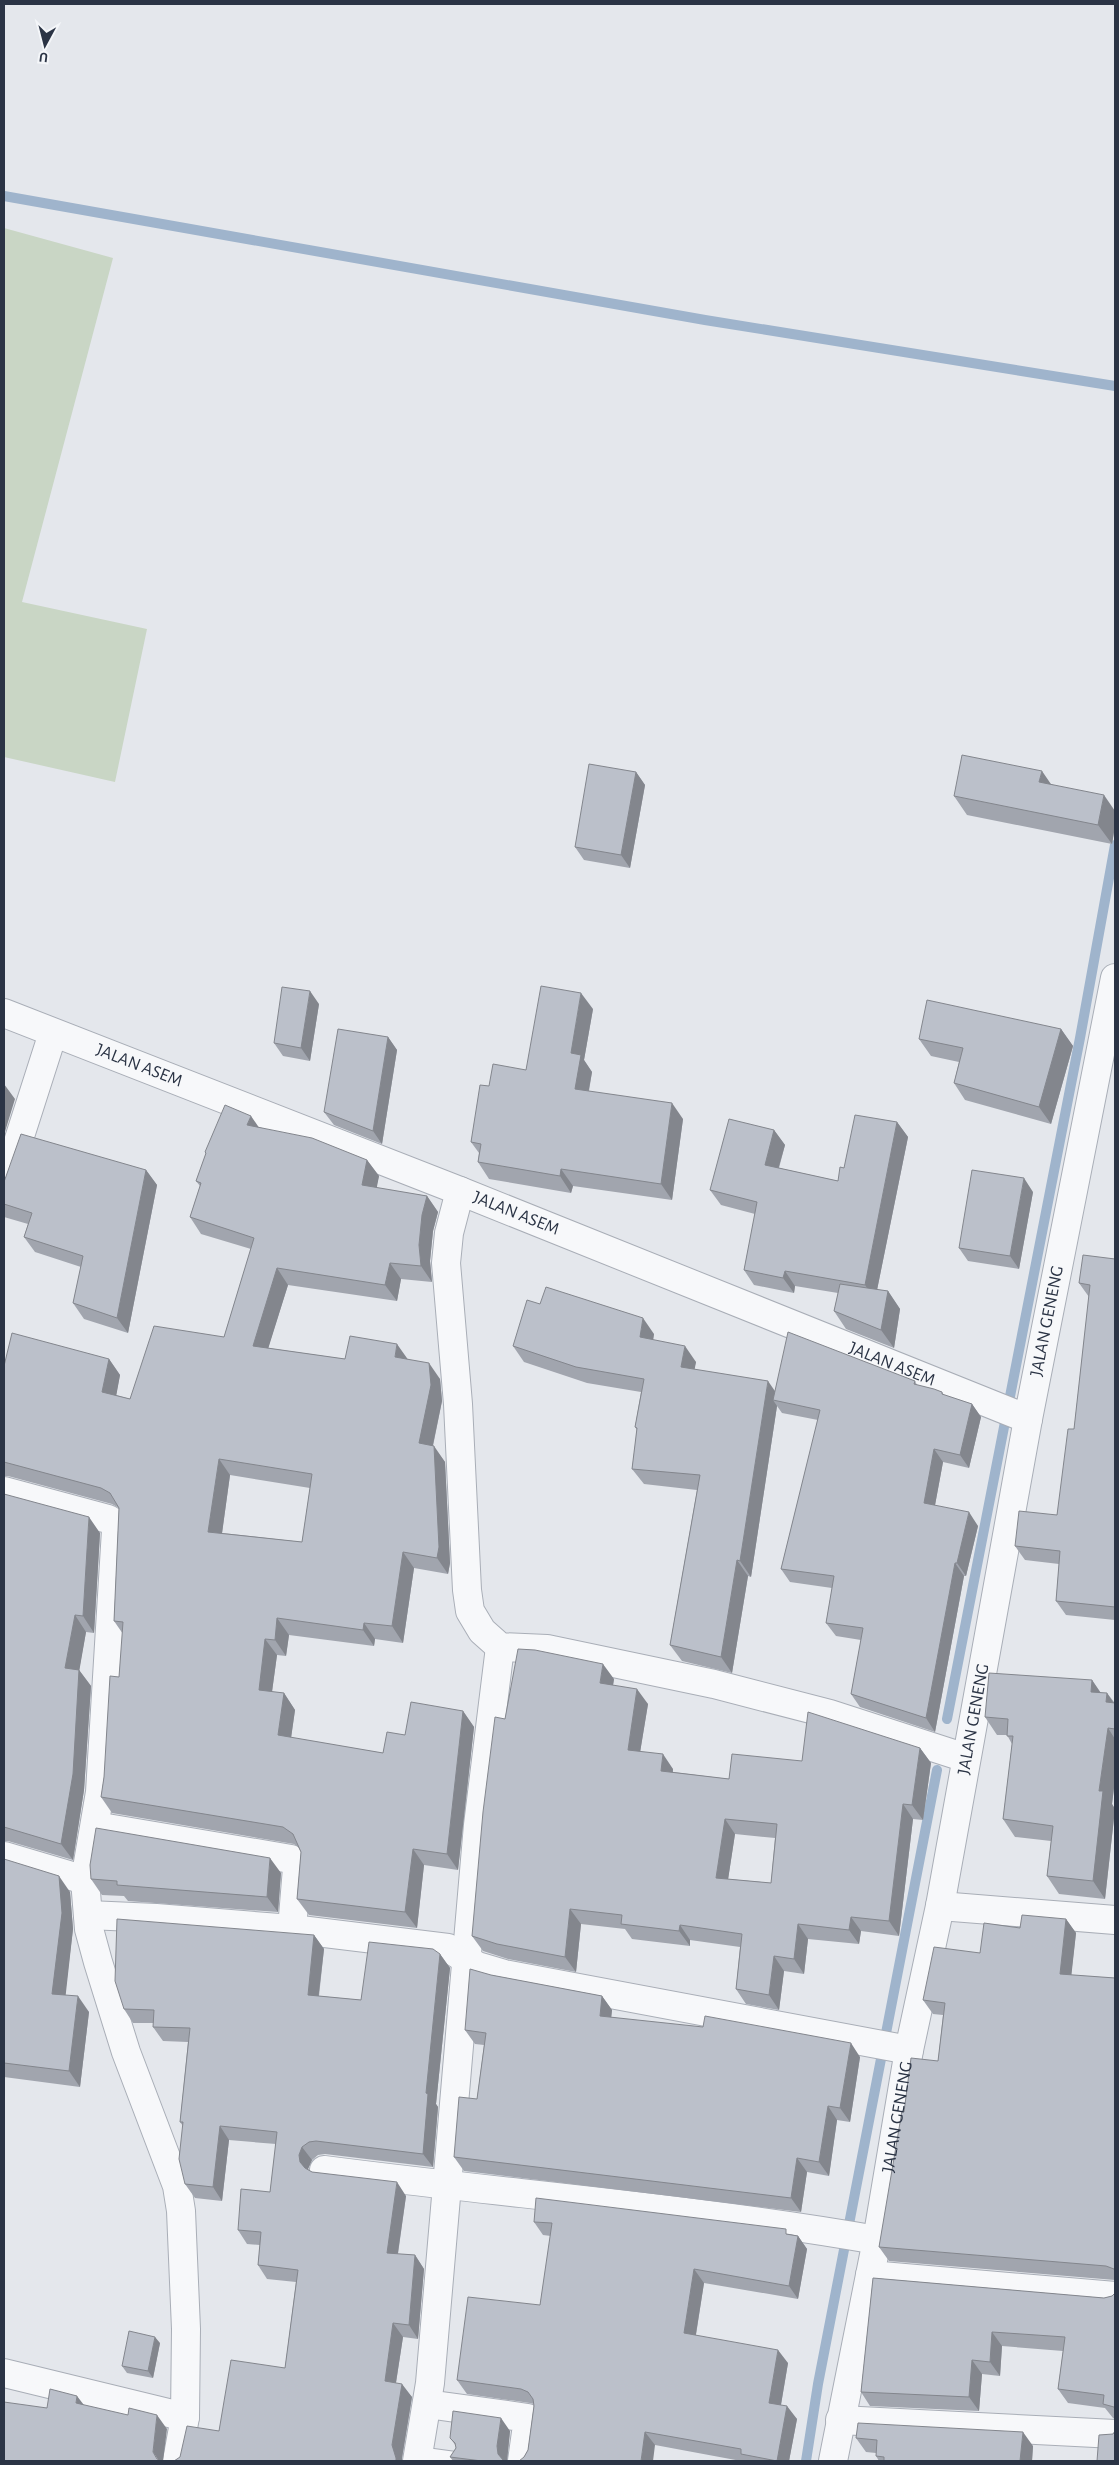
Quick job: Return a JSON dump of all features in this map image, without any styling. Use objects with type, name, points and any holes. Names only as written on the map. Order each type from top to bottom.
[{"type":"street","name":"JALAN GENENG","points":[[833,2461],[870,2275],[855,2236],[889,2046],[940,1906],[1028,1419],[1115,978]]},
{"type":"street","name":"JALAN ASEM","points":[[4,1013],[460,1191],[1028,1419]]},
{"type":"street","points":[[4,1186],[53,1033]]},
{"type":"street","points":[[460,1191],[449,1233],[446,1263],[458,1404],[464,1567],[470,1611],[482,1631],[500,1647],[547,1650],[714,1684],[830,1714],[966,1758]]},
{"type":"street","points":[[4,1492],[108,1519],[113,1522],[116,1530],[105,1733],[95,1826],[85,1880],[89,1929],[126,2052],[177,2186],[181,2211],[186,2330],[185,2418],[177,2461]]},
{"type":"street","points":[[418,2459],[430,2383],[478,1825],[500,1647]]},
{"type":"street","points":[[95,1826],[291,1858],[297,1868],[292,1928]]},
{"type":"street","points":[[4,1856],[85,1880]]},
{"type":"street","points":[[940,1906],[1115,1920]]},
{"type":"street","points":[[88,1916],[156,1918],[292,1928],[439,1946],[448,1948],[477,1966],[504,1974],[889,2046]]},
{"type":"street","points":[[324,2170],[446,2186],[654,2207],[855,2236]]},
{"type":"street","points":[[870,2275],[1115,2296]]},
{"type":"street","points":[[4,2373],[185,2418]]},
{"type":"street","points":[[427,2404],[530,2407],[522,2461]]},
{"type":"street","points":[[840,2420],[1115,2434]]},
{"type":"lane","points":[[418,2459],[455,2461]]},
{"type":"green space","points":[[4,228],[113,258],[22,602],[147,629],[115,782],[4,757]]},
{"type":"building","points":[[962,755],[1042,771],[1039,782],[1104,795],[1098,825],[954,796]]},
{"type":"building","points":[[589,764],[636,772],[621,855],[575,847]]},
{"type":"building","points":[[541,986],[581,993],[571,1053],[581,1055],[575,1089],[672,1103],[661,1184],[561,1169],[560,1176],[478,1162],[481,1144],[471,1142],[480,1085],[489,1086],[493,1064],[526,1070]]},
{"type":"building","points":[[282,987],[310,991],[301,1048],[274,1043]]},
{"type":"building","points":[[927,1000],[1061,1029],[1039,1107],[954,1083],[963,1048],[919,1039]]},
{"type":"building","points":[[338,1029],[388,1037],[373,1131],[324,1112]]},
{"type":"building","points":[[225,1105],[251,1116],[247,1125],[312,1138],[367,1160],[362,1185],[427,1196],[422,1215],[419,1245],[421,1266],[390,1263],[385,1285],[277,1268],[253,1346],[345,1359],[350,1336],[397,1344],[395,1357],[429,1363],[431,1385],[419,1443],[434,1446],[439,1547],[437,1558],[403,1552],[392,1626],[364,1623],[363,1630],[277,1618],[275,1640],[265,1639],[259,1690],[284,1693],[278,1735],[383,1753],[387,1732],[405,1735],[411,1702],[463,1711],[447,1854],[413,1849],[405,1912],[297,1899],[301,1852],[293,1834],[283,1827],[101,1797],[104,1777],[110,1676],[119,1677],[123,1622],[114,1621],[119,1508],[110,1493],[101,1488],[4,1462],[4,1366],[12,1333],[109,1359],[102,1392],[130,1399],[154,1326],[224,1337],[254,1238],[190,1217],[201,1183],[196,1181],[205,1152]],"holes":[[[219,1459],[312,1474],[302,1542],[208,1532]]]},
{"type":"building","points":[[855,1115],[897,1122],[865,1285],[785,1271],[783,1278],[744,1270],[757,1202],[710,1190],[729,1119],[774,1130],[765,1165],[838,1181],[840,1167],[844,1168]]},
{"type":"building","points":[[21,1134],[146,1170],[117,1318],[73,1303],[83,1256],[24,1237],[32,1213],[4,1204],[4,1182]]},
{"type":"building","points":[[972,1170],[1024,1178],[1010,1256],[959,1248]]},
{"type":"building","points":[[1083,1255],[1115,1259],[1115,1607],[1056,1601],[1060,1551],[1015,1546],[1019,1511],[1057,1515],[1068,1429],[1074,1429],[1090,1285],[1079,1283]]},
{"type":"building","points":[[840,1284],[888,1291],[881,1330],[834,1311]]},
{"type":"building","points":[[546,1287],[643,1318],[640,1337],[685,1346],[681,1367],[768,1381],[740,1561],[737,1560],[721,1657],[670,1645],[700,1475],[632,1469],[637,1428],[635,1427],[644,1379],[576,1367],[513,1346],[527,1300],[540,1304]]},
{"type":"building","points":[[788,1332],[915,1381],[914,1384],[934,1389],[942,1392],[942,1394],[972,1404],[960,1455],[934,1449],[924,1503],[969,1512],[957,1563],[955,1563],[926,1718],[851,1694],[863,1628],[826,1623],[834,1576],[781,1569],[820,1410],[773,1400]]},
{"type":"building","points":[[4,1494],[89,1517],[83,1616],[75,1615],[65,1668],[79,1670],[73,1774],[61,1844],[4,1827]]},
{"type":"building","points":[[518,1649],[535,1650],[603,1664],[600,1683],[637,1689],[628,1750],[663,1754],[661,1771],[729,1779],[732,1754],[802,1761],[808,1712],[920,1748],[912,1805],[903,1804],[889,1921],[851,1917],[849,1930],[798,1924],[794,1959],[774,1956],[769,1995],[736,1989],[742,1934],[680,1925],[679,1931],[621,1924],[622,1915],[570,1909],[565,1957],[497,1944],[472,1936],[483,1812],[495,1717],[505,1719]],"holes":[[[725,1819],[777,1824],[771,1883],[716,1878]]]},
{"type":"building","points":[[989,1673],[1092,1680],[1091,1692],[1107,1693],[1106,1702],[1115,1703],[1115,1729],[1108,1728],[1099,1791],[1103,1791],[1093,1881],[1047,1876],[1053,1826],[1003,1819],[1013,1736],[1007,1736],[1008,1719],[985,1717]]},
{"type":"building","points":[[96,1828],[270,1858],[267,1897],[117,1885],[117,1881],[91,1879],[90,1865]]},
{"type":"building","points":[[4,1859],[59,1876],[62,1913],[52,1994],[78,1996],[69,2071],[4,2063]]},
{"type":"building","points":[[1022,1915],[1066,1919],[1060,1974],[1115,1978],[1115,2271],[1106,2266],[879,2247],[902,2111],[904,2112],[911,2058],[938,2061],[945,2003],[923,2000],[934,1947],[980,1953],[984,1923],[1020,1928]]},
{"type":"building","points":[[117,1919],[314,1935],[308,1995],[361,2000],[369,1942],[433,1949],[440,1954],[426,2093],[428,2094],[423,2154],[316,2141],[309,2142],[302,2147],[299,2155],[300,2162],[312,2172],[397,2182],[387,2253],[415,2255],[409,2325],[393,2323],[385,2381],[402,2384],[392,2445],[396,2461],[174,2461],[180,2457],[187,2426],[219,2431],[231,2360],[285,2368],[298,2270],[258,2265],[261,2232],[238,2230],[241,2189],[270,2192],[277,2132],[220,2126],[213,2187],[185,2184],[179,2159],[183,2122],[180,2122],[190,2028],[153,2027],[154,2010],[124,2009],[115,1981]]},
{"type":"building","points":[[470,1969],[491,1975],[602,1996],[600,2016],[703,2027],[705,2016],[851,2043],[840,2108],[828,2106],[819,2162],[797,2158],[791,2198],[454,2157],[459,2097],[477,2099],[486,2033],[465,2030]]},
{"type":"building","points":[[536,2198],[786,2229],[786,2234],[798,2236],[789,2286],[694,2269],[684,2333],[778,2350],[769,2403],[787,2406],[777,2461],[741,2454],[741,2449],[645,2432],[641,2461],[519,2461],[528,2450],[534,2406],[533,2399],[528,2392],[521,2389],[457,2380],[468,2297],[540,2305],[552,2223],[534,2222]]},
{"type":"building","points":[[873,2278],[1104,2298],[1115,2293],[1115,2409],[1103,2404],[1104,2395],[1058,2389],[1065,2337],[992,2332],[990,2362],[972,2360],[969,2397],[861,2392]]},
{"type":"building","points":[[129,2331],[155,2337],[148,2371],[122,2366]]},
{"type":"building","points":[[50,2389],[77,2396],[76,2403],[128,2415],[129,2408],[157,2415],[153,2452],[157,2459],[162,2461],[4,2461],[4,2402],[47,2408]]},
{"type":"building","points":[[453,2411],[501,2418],[497,2446],[498,2454],[506,2461],[482,2461],[450,2457],[456,2448],[455,2443],[450,2438]]},
{"type":"building","points":[[858,2423],[1023,2432],[1020,2461],[884,2461],[884,2457],[876,2456],[877,2440],[856,2438]]},
{"type":"building","points":[[1115,2431],[1115,2461],[1097,2461],[1099,2435],[1113,2434]]},
{"type":"waterway","points":[[4,196],[705,320],[1115,386]]},
{"type":"waterway","points":[[947,1719],[1080,1038],[1115,845]]},
{"type":"waterway","points":[[806,2461],[818,2384],[937,1770]]}]
